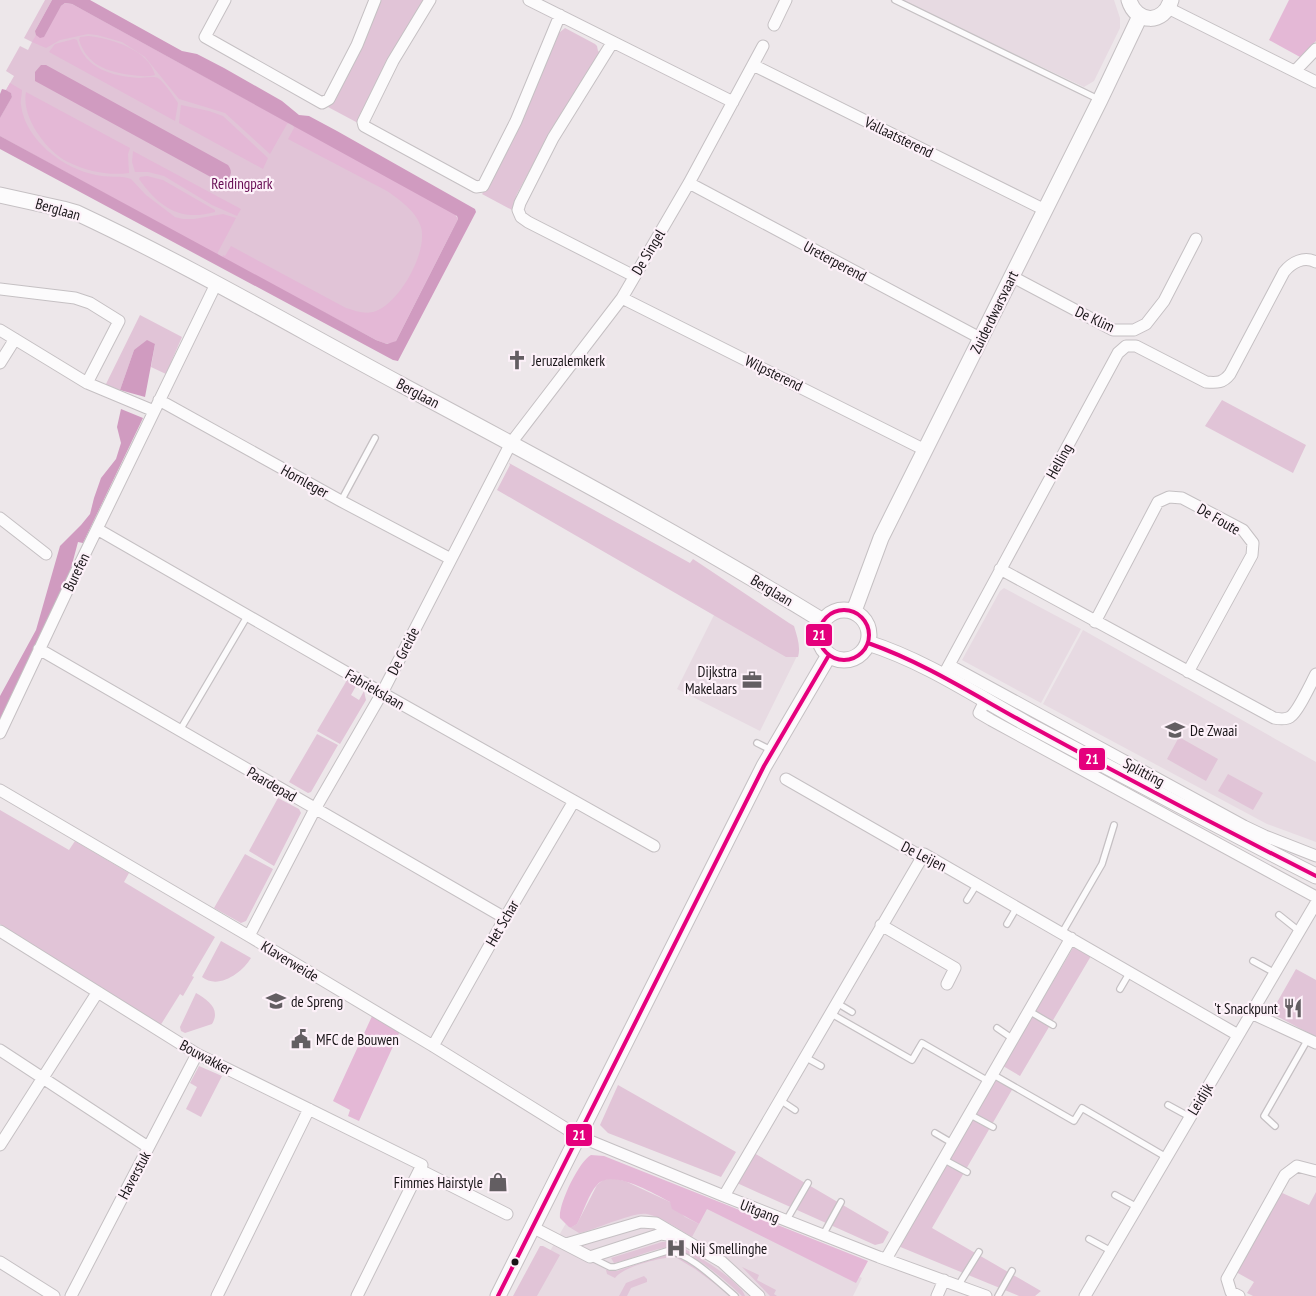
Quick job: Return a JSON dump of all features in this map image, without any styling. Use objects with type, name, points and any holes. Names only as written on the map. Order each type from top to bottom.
[{"type":"main road","points":[[1129,0],[1134,12],[1146,18],[1159,16],[1170,4]]},
{"type":"main road","name":"Zuiderdwarsvaart","points":[[854,611],[881,538],[1100,100],[1140,16]]},
{"type":"main road","name":"Berglaan","points":[[0,195],[77,213],[216,284],[650,519],[757,580],[823,621]]},
{"type":"main road","points":[[836,610],[854,611],[862,616],[870,633],[864,651],[856,657],[847,660],[829,655],[819,639],[823,621],[836,610]]},
{"type":"main road","name":"Splitting","points":[[868,643],[946,671],[982,707],[1316,876]]},
{"type":"main road","points":[[498,1296],[773,751],[829,655]]},
{"type":"street","points":[[224,0],[205,37],[322,103],[327,102],[357,45],[375,0]]},
{"type":"street","points":[[430,0],[393,61],[363,122],[364,126],[476,188],[483,186],[516,121],[560,16]]},
{"type":"street","points":[[529,0],[732,102]]},
{"type":"street","points":[[774,25],[786,0]]},
{"type":"street","points":[[1170,4],[1316,82]]},
{"type":"street","points":[[612,42],[553,138],[518,210],[521,217],[528,222],[634,276]]},
{"type":"street","name":"De Singel","points":[[511,443],[622,298],[689,183],[763,46]]},
{"type":"street","points":[[1294,71],[1316,49]]},
{"type":"street","name":"Vallaatsterend","points":[[753,65],[1045,210]]},
{"type":"street","name":"Ureterperend","points":[[689,183],[980,338]]},
{"type":"street","name":"De Klim","points":[[1011,276],[1113,330],[1134,330],[1146,324],[1164,301],[1196,239]]},
{"type":"street","name":"De Klim","points":[[1118,353],[1126,346],[1136,346],[1206,382],[1217,383],[1225,381],[1284,272],[1291,263],[1310,259],[1316,262]]},
{"type":"street","name":"Burefen","points":[[0,733],[216,284]]},
{"type":"street","points":[[0,289],[75,298],[90,303],[119,321],[86,383]]},
{"type":"street","name":"Wilpsterend","points":[[622,298],[925,450]]},
{"type":"street","points":[[0,330],[86,383],[154,411]]},
{"type":"street","points":[[0,362],[15,339]]},
{"type":"street","name":"Helling","points":[[946,671],[1118,353]]},
{"type":"street","name":"Hornleger","points":[[160,400],[341,501],[451,559]]},
{"type":"street","name":"De Greide","points":[[250,936],[315,808],[382,693],[511,443]]},
{"type":"street","name":"De Foute","points":[[1095,622],[1158,502],[1169,497],[1182,498],[1242,530],[1253,544],[1252,555],[1188,672]]},
{"type":"street","points":[[0,518],[46,554]]},
{"type":"street","name":"Fabriekslaan","points":[[97,528],[382,693],[654,846]]},
{"type":"street","points":[[1000,569],[1274,718],[1290,717],[1296,710],[1316,674]]},
{"type":"street","name":"Paardepad","points":[[39,649],[505,918]]},
{"type":"street","name":"Splitting","points":[[946,671],[1244,826],[1316,856]]},
{"type":"street","name":"Splitting","points":[[982,707],[1316,897]]},
{"type":"street","name":"De Leijen","points":[[786,779],[915,853],[924,854],[977,884],[1238,1035]]},
{"type":"street","name":"Klaverweide","points":[[0,790],[250,936],[578,1136]]},
{"type":"street","name":"Het Schar","points":[[433,1046],[574,801]]},
{"type":"street","points":[[724,1196],[924,854]]},
{"type":"street","name":"Leidijk","points":[[1084,1296],[1299,931],[1314,909]]},
{"type":"street","points":[[882,925],[956,968],[947,984]]},
{"type":"street","name":"Bouwakker","points":[[0,931],[197,1054],[309,1108],[507,1214]]},
{"type":"street","points":[[886,1259],[1029,1010],[1067,936]]},
{"type":"street","points":[[0,1145],[97,993]]},
{"type":"street","points":[[1251,1013],[1312,1041]]},
{"type":"street","points":[[0,1050],[148,1147]]},
{"type":"street","name":"Haverstuk","points":[[71,1296],[197,1054]]},
{"type":"street","points":[[216,1296],[309,1108]]},
{"type":"street","name":"Uitgang","points":[[578,1136],[786,1221],[986,1296]]},
{"type":"street","points":[[1239,1296],[1231,1292],[1227,1279],[1285,1175],[1297,1166],[1316,1171]]},
{"type":"street","points":[[357,1296],[421,1168]]},
{"type":"street","points":[[566,1244],[641,1222],[654,1223],[722,1262],[758,1296]]},
{"type":"street","points":[[532,1227],[587,1256],[657,1231],[675,1236]]},
{"type":"street","points":[[0,1262],[54,1296]]},
{"type":"street","points":[[938,1296],[944,1280]]},
{"type":"lane","points":[[895,0],[1100,100]]},
{"type":"lane","points":[[341,501],[375,438]]},
{"type":"lane","points":[[180,730],[248,614]]},
{"type":"lane","points":[[757,743],[773,751]]},
{"type":"lane","points":[[1067,936],[1102,864],[1114,825]]},
{"type":"lane","points":[[967,900],[977,884]]},
{"type":"lane","points":[[1007,924],[1017,907]]},
{"type":"lane","points":[[1279,915],[1299,931]]},
{"type":"lane","points":[[1252,961],[1275,973]]},
{"type":"lane","points":[[1120,989],[1130,972]]},
{"type":"lane","points":[[833,1008],[852,1012]]},
{"type":"lane","points":[[833,1008],[912,1060],[922,1043],[1074,1121],[1082,1108],[1166,1157]]},
{"type":"lane","points":[[1029,1010],[1053,1024]]},
{"type":"lane","points":[[997,1028],[1013,1038]]},
{"type":"lane","points":[[1275,1126],[1264,1116],[1312,1041]]},
{"type":"lane","points":[[805,1057],[821,1066]]},
{"type":"lane","points":[[780,1100],[795,1110]]},
{"type":"lane","points":[[1168,1105],[1190,1117]]},
{"type":"lane","points":[[969,1114],[992,1127]]},
{"type":"lane","points":[[935,1133],[952,1143]]},
{"type":"lane","points":[[944,1159],[966,1172]]},
{"type":"lane","points":[[786,1221],[808,1182]]},
{"type":"lane","points":[[1115,1195],[1137,1207]]},
{"type":"lane","points":[[823,1235],[841,1202]]},
{"type":"lane","points":[[1090,1239],[1111,1251]]},
{"type":"lane","points":[[587,1256],[610,1267],[615,1267],[667,1251],[673,1251],[705,1271],[735,1296]]},
{"type":"lane","points":[[958,1286],[979,1252]]},
{"type":"lane","points":[[998,1296],[1012,1271]]},
{"type":"shaded area","points":[[52,0],[90,0],[182,51],[197,54],[224,68],[282,101],[299,115],[309,116],[475,209],[476,212],[398,361],[0,149],[0,136],[376,340],[387,344],[396,341],[458,219],[457,216],[72,4],[65,3],[61,6],[44,37],[40,38],[36,35],[35,31]]},
{"type":"shaded area","points":[[902,0],[1114,0],[1120,18],[1120,28],[1094,81],[1084,87]]},
{"type":"shaded area","points":[[1289,0],[1316,0],[1316,41],[1300,57],[1269,40]]},
{"type":"shaded area","points":[[65,3],[72,4],[289,123],[270,154],[225,113],[179,99],[145,57],[122,42],[88,34],[60,40],[46,48],[32,42],[36,35],[44,37],[61,6]]},
{"type":"shaded area","points":[[88,36],[107,39],[137,52],[151,66],[155,75],[123,74],[99,66],[87,56],[79,40],[80,37]]},
{"type":"shaded area","points":[[74,39],[77,40],[86,58],[101,69],[129,77],[158,78],[178,103],[175,121],[49,52],[55,44]]},
{"type":"shaded area","points":[[41,65],[46,65],[228,165],[231,175],[225,181],[218,181],[35,81],[35,72]]},
{"type":"shaded area","points":[[10,83],[22,90],[21,105],[24,118],[30,130],[48,151],[59,159],[84,172],[100,176],[131,179],[146,195],[175,217],[194,219],[223,214],[236,218],[218,255],[0,136],[0,118],[12,97],[11,93],[6,90]]},
{"type":"shaded area","points":[[2,89],[11,93],[12,97],[0,118],[0,94]]},
{"type":"shaded area","points":[[26,92],[130,148],[128,154],[129,173],[114,174],[90,170],[68,162],[51,150],[31,122],[25,102]]},
{"type":"shaded area","points":[[181,105],[223,116],[268,158],[263,169],[179,123]]},
{"type":"shaded area","points":[[293,125],[455,214],[458,219],[396,341],[393,343],[386,344],[376,340],[222,258],[231,246],[346,308],[365,313],[376,311],[385,306],[403,287],[410,275],[416,262],[422,237],[419,221],[402,202],[387,191],[288,139],[294,128]]},
{"type":"shaded area","points":[[133,151],[241,209],[237,216],[212,205],[164,176],[148,172],[135,172],[132,162]]},
{"type":"shaded area","points":[[147,176],[163,180],[215,210],[215,212],[191,215],[171,210],[154,197],[139,179],[140,177]]},
{"type":"shaded area","points":[[147,340],[155,344],[145,397],[120,390],[134,350]]},
{"type":"shaded area","points":[[121,409],[143,418],[83,543],[78,542],[70,572],[0,721],[0,696],[36,630],[60,546],[90,514],[101,478],[116,459],[121,443],[117,427]]},
{"type":"shaded area","points":[[1004,588],[1081,629],[1041,703],[962,660],[1000,591]]},
{"type":"shaded area","points":[[717,609],[798,654],[760,731],[677,689]]},
{"type":"shaded area","name":"De Zwaai","points":[[1083,630],[1316,762],[1316,842],[1267,824],[1043,704]]},
{"type":"shaded area","points":[[373,1014],[400,1031],[359,1121],[348,1116],[350,1110],[333,1101]]},
{"type":"shaded area","points":[[591,1155],[604,1156],[868,1261],[856,1283],[707,1209],[699,1224],[672,1209],[670,1202],[633,1184],[612,1179],[597,1185],[577,1224],[569,1227],[560,1218],[562,1204],[575,1174]]},
{"type":"shaded area","name":"Nij Smellinghe","points":[[713,1205],[862,1278],[853,1296],[524,1296],[569,1218]]},
{"type":"green space","name":"Reidingpark","points":[[45,0],[52,0],[35,31],[61,6],[192,70],[455,214],[387,344],[208,250],[0,136],[0,118],[12,97],[11,93],[6,90],[14,76],[6,71],[20,46],[28,50],[32,42],[24,38]]},
{"type":"green space","points":[[380,0],[425,0],[358,123],[328,107],[336,98],[360,50]]},
{"type":"green space","points":[[565,28],[595,44],[601,53],[556,122],[517,194],[512,210],[482,194],[492,181],[522,121],[557,32]]},
{"type":"green space","points":[[140,315],[182,337],[166,374],[151,367],[155,344],[134,350],[120,390],[105,386]]},
{"type":"green space","points":[[1222,400],[1306,445],[1293,473],[1205,426]]},
{"type":"green space","points":[[509,463],[690,563],[693,559],[794,626],[799,645],[798,657],[786,657],[497,490],[510,465]]},
{"type":"green space","points":[[347,680],[356,686],[351,695],[359,700],[364,691],[366,700],[340,744],[317,731]]},
{"type":"green space","points":[[317,734],[338,745],[311,792],[308,793],[289,782]]},
{"type":"green space","points":[[1179,737],[1218,759],[1206,781],[1167,759]]},
{"type":"green space","points":[[1228,774],[1263,793],[1253,810],[1218,791]]},
{"type":"green space","points":[[278,798],[299,809],[301,813],[274,866],[249,851]]},
{"type":"green space","points":[[0,810],[69,850],[75,841],[129,873],[124,882],[215,937],[192,976],[194,977],[183,996],[180,994],[160,1026],[0,924]]},
{"type":"green space","points":[[245,854],[273,869],[246,921],[241,923],[214,908]]},
{"type":"green space","points":[[221,941],[251,958],[242,969],[229,978],[215,982],[208,981],[202,977]]},
{"type":"green space","points":[[1074,946],[1091,956],[1020,1076],[1003,1066]]},
{"type":"green space","points":[[1296,969],[1316,980],[1316,1037],[1271,1013]]},
{"type":"green space","points":[[196,993],[212,1006],[215,1014],[214,1019],[212,1024],[185,1033],[181,1031],[180,1027]]},
{"type":"green space","points":[[199,1066],[222,1076],[201,1117],[186,1109],[197,1087],[190,1083]]},
{"type":"green space","points":[[996,1078],[1013,1088],[932,1228],[1041,1291],[1035,1296],[1019,1296],[898,1246]]},
{"type":"green space","points":[[618,1085],[736,1152],[721,1177],[608,1133],[600,1125]]},
{"type":"green space","points":[[754,1153],[889,1232],[883,1243],[875,1245],[737,1183]]},
{"type":"green space","points":[[612,1178],[625,1181],[670,1202],[685,1217],[699,1224],[692,1237],[664,1220],[647,1214],[633,1215],[579,1233],[569,1227],[577,1224],[597,1185],[603,1180]]},
{"type":"green space","points":[[1280,1192],[1309,1205],[1316,1192],[1316,1296],[1253,1296],[1247,1293],[1254,1282],[1236,1272]]},
{"type":"green space","points":[[662,1242],[675,1244],[704,1260],[726,1275],[742,1290],[745,1296],[742,1296],[705,1265],[683,1252],[663,1248],[614,1263],[611,1258]]},
{"type":"green space","points":[[540,1246],[560,1255],[537,1296],[513,1296]]},
{"type":"green space","points":[[665,1255],[674,1256],[692,1264],[731,1296],[695,1269],[675,1257],[652,1261],[634,1267],[615,1278],[607,1274],[606,1270],[617,1271]]},
{"type":"green space","points":[[742,1267],[759,1275],[757,1280],[776,1290],[774,1294],[777,1296],[770,1296]]},
{"type":"green space","points":[[644,1276],[647,1282],[631,1288],[627,1296],[619,1296],[626,1283]]},
{"type":"transit line","name":"21","points":[[839,610],[849,610],[862,617],[869,630],[869,635],[869,640],[862,653],[849,660],[839,660],[830,656],[823,649],[819,640],[819,630],[823,621],[830,614],[839,610]]},
{"type":"transit line","name":"21","points":[[868,643],[929,670],[1135,782],[1316,876]]},
{"type":"transit line","name":"21","points":[[498,1296],[764,766],[829,655]]},
{"type":"place","name":"Jeruzalemkerk","points":[[517,360]]},
{"type":"place","name":"Dijkstra Makelaars","points":[[752,680]]},
{"type":"place","name":"De Zwaai","points":[[1175,730]]},
{"type":"place","name":"de Spreng","points":[[276,1001]]},
{"type":"place","name":"'t Snackpunt","points":[[1293,1008]]},
{"type":"place","name":"MFC de Bouwen","points":[[301,1039]]},
{"type":"place","name":"Fimmes Hairstyle","points":[[498,1182]]},
{"type":"place","name":"Nij Smellinghe","points":[[676,1248]]}]
